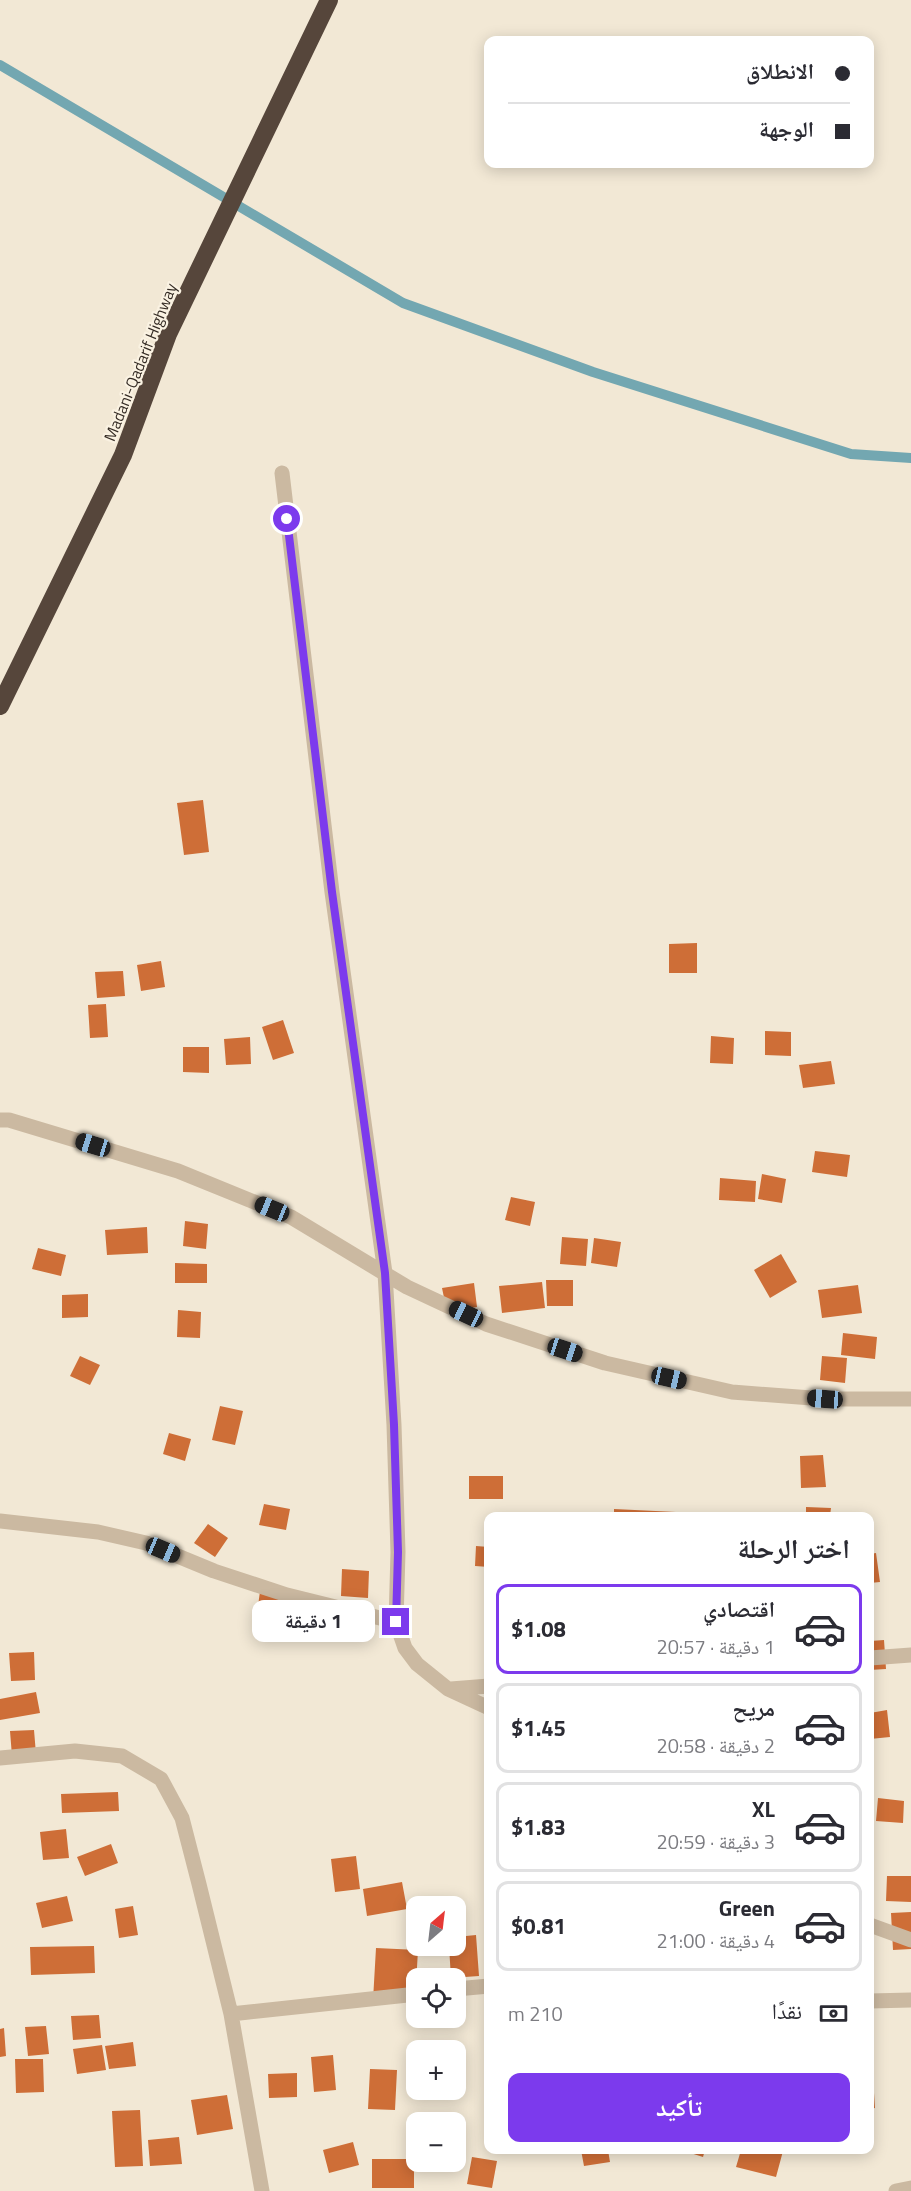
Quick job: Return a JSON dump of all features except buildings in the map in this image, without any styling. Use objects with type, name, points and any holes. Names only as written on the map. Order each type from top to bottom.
[{"type":"highway","name":"Madani-Qadarif Highway","points":[[0,706],[123,455],[168,334],[329,0]]},
{"type":"street","points":[[282,473],[332,892],[385,1273],[394,1425],[398,1552],[396,1622],[405,1648],[417,1664],[448,1689],[484,1706]]},
{"type":"street","points":[[0,1120],[9,1120],[178,1171],[291,1217],[407,1287],[486,1324],[605,1363],[732,1392],[825,1399],[911,1399]]},
{"type":"street","points":[[0,1521],[98,1532],[146,1543],[214,1571],[287,1595],[396,1622]]},
{"type":"street","points":[[874,1658],[911,1655]]},
{"type":"street","points":[[448,1689],[484,1686]]},
{"type":"street","points":[[0,1758],[75,1751],[122,1756],[160,1779],[182,1818],[231,2014],[262,2191]]},
{"type":"street","points":[[874,1926],[911,1940]]},
{"type":"street","points":[[466,1988],[484,1986]]},
{"type":"street","points":[[231,2014],[406,1995]]},
{"type":"street","points":[[874,2001],[911,2000]]},
{"type":"street","points":[[896,2191],[911,2188]]},
{"type":"waterway","points":[[0,65],[403,303],[593,372],[851,454],[911,458]]},
{"type":"route","points":[[287,519],[332,892],[385,1273],[394,1425],[398,1552],[396,1622]]}]
